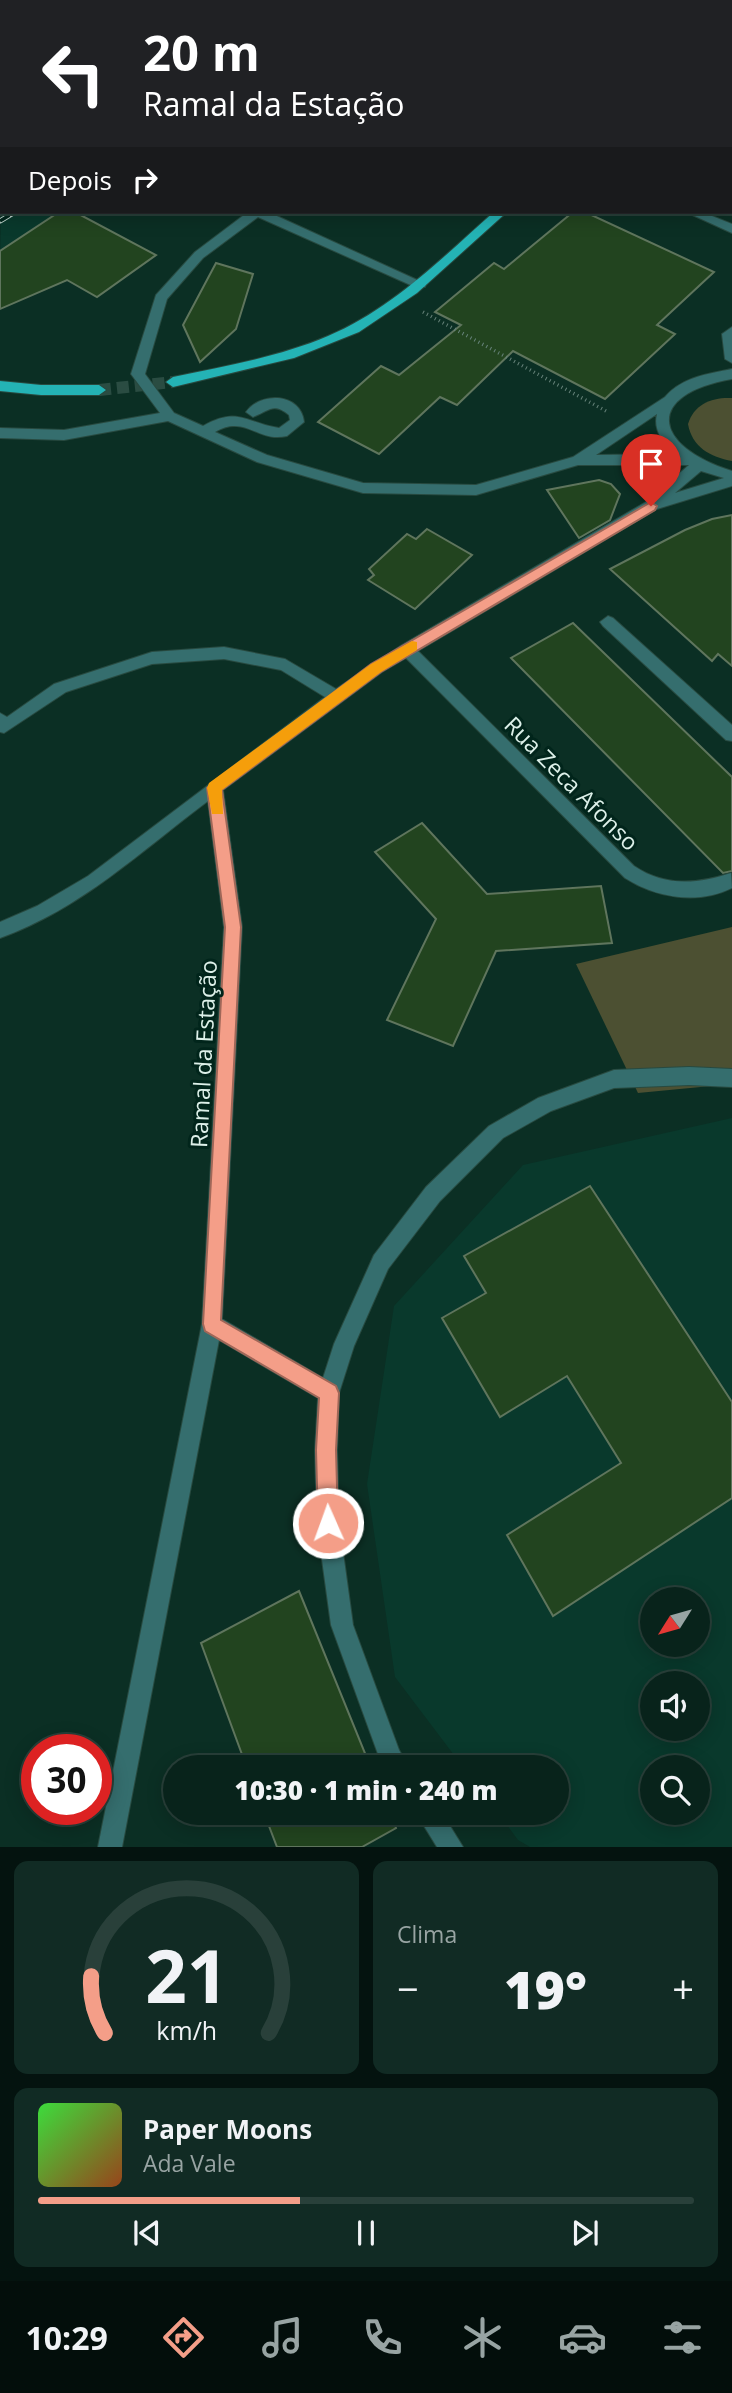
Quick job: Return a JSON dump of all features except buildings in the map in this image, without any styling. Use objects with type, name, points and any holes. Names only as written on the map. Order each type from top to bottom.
[{"type":"main road","points":[[173,382],[278,358],[353,330],[420,284],[499,214]]},
{"type":"main road","points":[[0,386],[41,390],[99,390]]},
{"type":"street","points":[[254,214],[199,255],[161,299],[138,374],[169,416],[262,459],[363,488],[476,490],[578,460],[632,426],[666,401],[681,386],[705,376],[732,374]]},
{"type":"street","points":[[262,214],[420,284]]},
{"type":"street","points":[[697,214],[732,229]]},
{"type":"street","points":[[732,331],[729,334],[732,359]]},
{"type":"street","points":[[203,432],[220,421],[235,417],[269,433],[282,433],[297,422],[296,413],[288,405],[276,401],[260,405],[253,412]]},
{"type":"street","points":[[666,401],[661,420],[667,441],[692,463],[732,479]]},
{"type":"street","points":[[0,433],[16,435],[96,432],[169,416]]},
{"type":"street","points":[[578,460],[692,463]]},
{"type":"street","points":[[651,506],[692,463]]},
{"type":"street","points":[[0,930],[43,911],[94,881],[337,697],[407,649],[651,506],[732,479]]},
{"type":"street","points":[[608,622],[732,735]]},
{"type":"street","name":"Rua Zeca Afonso","points":[[407,649],[612,857],[636,877],[670,888],[718,889],[731,880]]},
{"type":"street","points":[[0,719],[5,727],[60,688],[152,658],[224,653],[285,665],[337,697]]},
{"type":"street","name":"Ramal da Estação","points":[[110,1847],[212,1324],[233,927],[215,788]]},
{"type":"street","points":[[389,1755],[342,1625],[328,1523],[326,1450],[329,1393],[344,1344],[381,1262],[433,1194],[496,1132],[545,1104],[614,1079],[689,1076],[732,1078]]},
{"type":"street","points":[[212,1324],[329,1393]]},
{"type":"street","points":[[436,1825],[451,1847]]},
{"type":"path","points":[[458,330],[632,426]]},
{"type":"shaded area","points":[[1,214],[86,214],[0,267]]},
{"type":"shaded area","points":[[732,398],[732,461],[703,450],[693,439],[688,424],[695,411],[705,403]]},
{"type":"shaded area","points":[[732,927],[732,1084],[638,1093],[576,964]]},
{"type":"shaded area","points":[[732,1118],[732,1847],[530,1847],[518,1840],[507,1825],[569,1825],[569,1755],[454,1755],[395,1677],[367,1484],[394,1306],[523,1165]]},
{"type":"tunnel","points":[[99,390],[173,382]]},
{"type":"railway","points":[[0,221],[12,214]]},
{"type":"slow traffic","points":[[217,809],[215,788],[376,668],[412,646]]},
{"type":"route","points":[[328,1523],[326,1450],[329,1393],[212,1324],[233,927],[215,788],[376,668],[651,506]]}]
